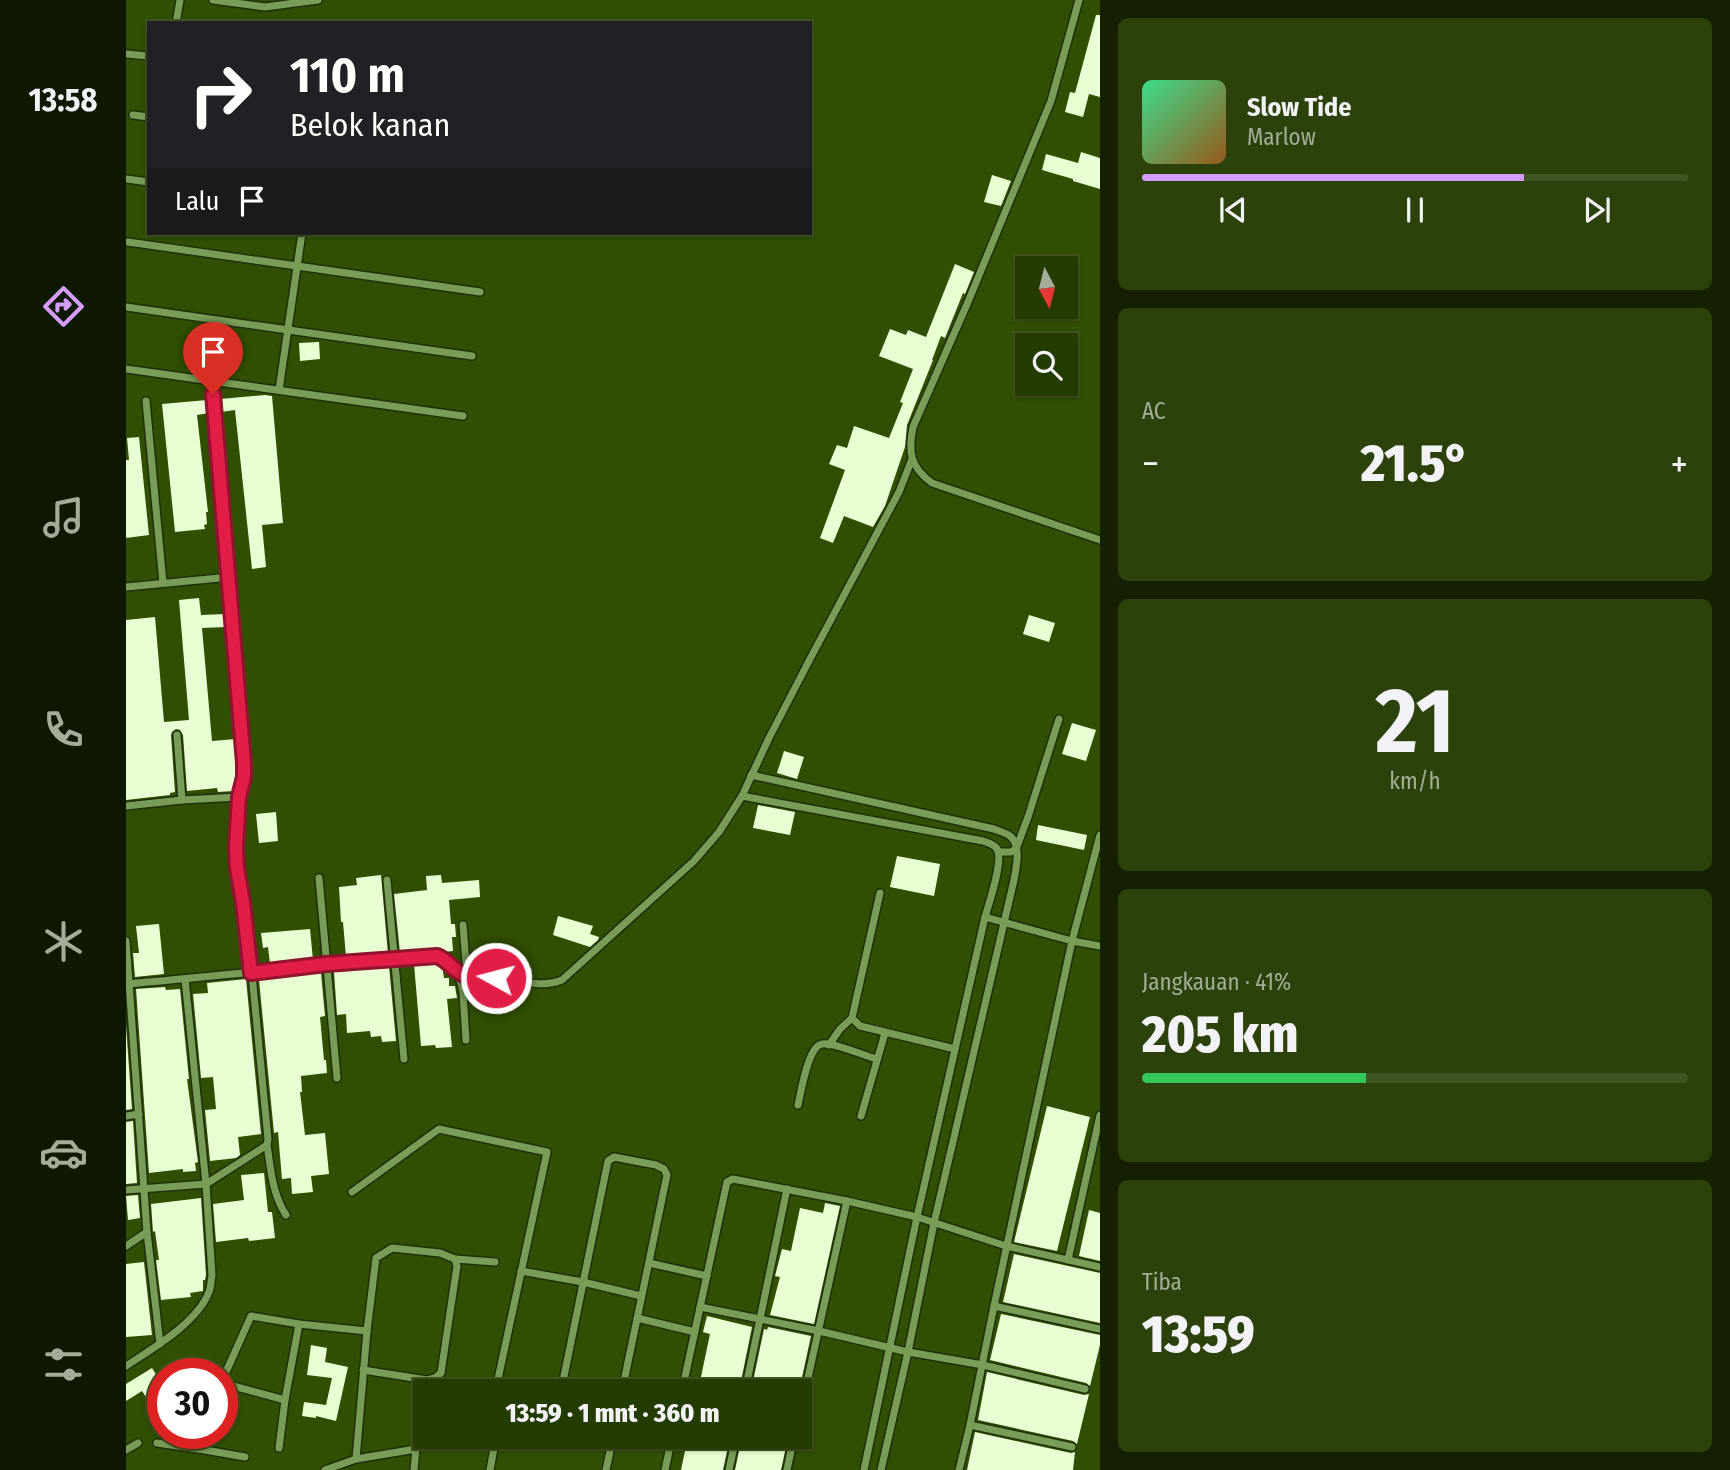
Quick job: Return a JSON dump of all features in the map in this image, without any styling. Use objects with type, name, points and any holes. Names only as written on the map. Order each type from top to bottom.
[{"type":"street","points":[[176,21],[180,0]]},
{"type":"street","points":[[213,0],[265,7],[318,0]]},
{"type":"street","points":[[1079,0],[1051,101],[913,427],[910,450],[912,459],[923,477],[932,483],[1100,540]]},
{"type":"street","points":[[126,54],[147,56]]},
{"type":"street","points":[[133,115],[147,117]]},
{"type":"street","points":[[126,179],[147,182]]},
{"type":"street","points":[[279,390],[302,235]]},
{"type":"street","points":[[128,242],[480,292]]},
{"type":"street","points":[[126,307],[472,356]]},
{"type":"street","points":[[126,369],[463,416]]},
{"type":"street","points":[[213,394],[244,763],[239,797],[237,868],[251,973],[267,1145],[274,1191],[286,1215]]},
{"type":"street","points":[[146,401],[163,583]]},
{"type":"street","points":[[128,984],[437,956],[444,958],[458,972],[476,979],[496,978],[542,985],[562,980],[694,861],[719,832],[742,796],[810,659],[899,492],[912,459]]},
{"type":"street","points":[[126,587],[230,577]]},
{"type":"street","points":[[1000,852],[1016,849],[1059,719]]},
{"type":"street","points":[[177,734],[182,800]]},
{"type":"street","points":[[751,775],[994,829],[1010,836],[1016,849],[1014,880],[934,1223],[881,1470]]},
{"type":"street","points":[[742,796],[983,841],[995,845],[1000,852],[917,1217],[864,1470]]},
{"type":"street","points":[[126,806],[239,797]]},
{"type":"street","points":[[915,829],[921,814]]},
{"type":"street","points":[[960,1470],[1072,941],[1100,835]]},
{"type":"street","points":[[319,878],[337,1077]]},
{"type":"street","points":[[387,880],[404,1059]]},
{"type":"street","points":[[829,1045],[852,1018],[880,893]]},
{"type":"street","points":[[985,917],[1100,946]]},
{"type":"street","points":[[463,925],[467,976]]},
{"type":"street","points":[[126,941],[147,1232],[160,1344]]},
{"type":"street","points":[[458,972],[463,992],[466,1040]]},
{"type":"street","points":[[126,1366],[160,1344],[192,1316],[211,1290],[206,1184],[185,979]]},
{"type":"street","points":[[852,1018],[860,1026],[955,1049]]},
{"type":"street","points":[[860,1116],[885,1032]]},
{"type":"street","points":[[798,1105],[811,1055],[816,1047],[829,1045],[877,1059]]},
{"type":"street","points":[[126,1116],[139,1114]]},
{"type":"street","points":[[1068,1260],[1100,1115]]},
{"type":"street","points":[[352,1192],[439,1129],[547,1152],[498,1379]]},
{"type":"street","points":[[126,1190],[206,1184],[267,1145]]},
{"type":"street","points":[[563,1379],[608,1161],[614,1157],[656,1164],[664,1169],[667,1175],[624,1379]]},
{"type":"street","points":[[685,1379],[727,1182],[730,1180],[737,1179],[917,1217],[1006,1246],[1100,1267]]},
{"type":"street","points":[[748,1379],[787,1189]]},
{"type":"street","points":[[808,1379],[847,1201]]},
{"type":"street","points":[[126,1246],[147,1232]]},
{"type":"street","points":[[356,1459],[376,1258],[392,1248],[440,1253],[456,1259],[495,1262]]},
{"type":"street","points":[[363,1370],[427,1380],[441,1373],[456,1259]]},
{"type":"street","points":[[649,1263],[707,1276]]},
{"type":"street","points":[[521,1271],[641,1296]]},
{"type":"street","points":[[994,1306],[1100,1329]]},
{"type":"street","points":[[700,1307],[908,1352],[983,1365],[1085,1389]]},
{"type":"street","points":[[233,1358],[251,1316],[367,1331]]},
{"type":"street","points":[[637,1318],[695,1332]]},
{"type":"street","points":[[279,1448],[299,1324]]},
{"type":"street","points":[[238,1387],[285,1400]]},
{"type":"street","points":[[971,1425],[1072,1447]]},
{"type":"street","points":[[126,1450],[138,1443]]},
{"type":"street","points":[[198,1449],[245,1457]]},
{"type":"street","points":[[325,1470],[342,1467],[356,1459],[416,1449],[414,1470]]},
{"type":"street","points":[[491,1470],[494,1449]]},
{"type":"street","points":[[607,1470],[611,1449]]},
{"type":"street","points":[[665,1470],[669,1449]]},
{"type":"street","points":[[729,1470],[733,1449]]},
{"type":"street","points":[[787,1470],[791,1449]]},
{"type":"building","points":[[1096,15],[1100,15],[1100,97],[1089,94],[1083,117],[1065,112],[1070,92],[1075,93]]},
{"type":"building","points":[[1081,152],[1100,158],[1100,189],[1042,170],[1046,154],[1078,163]]},
{"type":"building","points":[[992,175],[1011,181],[1001,206],[984,202]]},
{"type":"building","points":[[955,264],[974,272],[945,338],[941,336],[907,425],[905,447],[885,506],[873,527],[844,516],[833,543],[820,538],[845,470],[829,464],[837,445],[847,448],[854,426],[889,438],[903,403],[900,402],[913,369],[879,356],[890,329],[906,335],[908,330],[926,337]]},
{"type":"building","points":[[319,342],[320,359],[300,361],[299,343]]},
{"type":"building","points":[[272,396],[283,523],[262,525],[266,567],[252,569],[235,410],[221,412],[220,399]]},
{"type":"building","points":[[207,400],[209,413],[197,415],[207,524],[204,525],[205,529],[175,532],[162,404]]},
{"type":"building","points":[[139,437],[149,535],[126,538],[126,460],[129,460],[127,438]]},
{"type":"building","points":[[199,598],[201,615],[225,614],[226,627],[202,628],[212,741],[236,739],[238,776],[234,791],[218,792],[217,788],[187,791],[183,735],[176,729],[171,735],[175,792],[170,795],[126,800],[126,620],[155,617],[164,722],[189,720],[179,600]]},
{"type":"building","points":[[1029,615],[1055,623],[1049,642],[1023,634]]},
{"type":"building","points":[[1072,723],[1096,730],[1086,761],[1062,754]]},
{"type":"building","points":[[784,751],[804,757],[797,779],[777,773]]},
{"type":"building","points":[[758,805],[795,812],[790,835],[753,828]]},
{"type":"building","points":[[276,812],[278,841],[259,843],[256,814]]},
{"type":"building","points":[[1038,825],[1087,835],[1084,850],[1036,840]]},
{"type":"building","points":[[897,856],[940,864],[934,896],[890,887]]},
{"type":"building","points":[[381,875],[388,954],[346,957],[339,887],[357,885],[356,878]]},
{"type":"building","points":[[441,875],[442,883],[479,880],[480,897],[449,900],[451,924],[455,924],[453,951],[400,953],[394,894],[427,890],[426,876]]},
{"type":"building","points":[[558,916],[593,926],[590,934],[599,937],[598,940],[590,947],[553,935]]},
{"type":"building","points":[[159,924],[164,974],[135,977],[133,953],[139,953],[136,926]]},
{"type":"building","points":[[310,929],[313,960],[270,964],[268,947],[263,948],[261,933]]},
{"type":"building","points":[[436,962],[442,965],[444,978],[449,978],[449,986],[455,986],[457,998],[447,999],[452,1047],[421,1046],[414,964]]},
{"type":"building","points":[[389,966],[396,1041],[382,1042],[381,1036],[371,1037],[370,1031],[347,1033],[346,1014],[337,1015],[334,972]]},
{"type":"building","points":[[321,973],[325,1016],[320,1017],[327,1073],[301,1076],[300,1092],[305,1135],[325,1133],[329,1174],[311,1176],[313,1192],[292,1194],[291,1178],[282,1179],[278,1132],[274,1133],[259,980],[272,979],[271,976]]},
{"type":"building","points":[[246,979],[261,1134],[238,1137],[240,1155],[236,1158],[210,1161],[205,1110],[216,1109],[213,1077],[201,1078],[193,994],[208,993],[207,983]]},
{"type":"building","points":[[165,987],[166,990],[180,989],[187,1079],[198,1162],[195,1163],[196,1171],[183,1172],[183,1169],[149,1173],[136,989]]},
{"type":"building","points":[[126,1026],[132,1109],[126,1110]]},
{"type":"building","points":[[1047,1106],[1090,1117],[1057,1251],[1014,1242]]},
{"type":"building","points":[[133,1121],[137,1183],[126,1184],[126,1122]]},
{"type":"building","points":[[264,1173],[268,1212],[272,1212],[275,1238],[216,1242],[213,1204],[244,1200],[241,1175]]},
{"type":"building","points":[[138,1195],[140,1218],[128,1220],[126,1196]]},
{"type":"building","points":[[201,1198],[206,1275],[203,1291],[190,1293],[191,1297],[161,1300],[156,1260],[159,1260],[151,1204]]},
{"type":"building","points":[[825,1203],[840,1206],[814,1324],[770,1315],[780,1277],[775,1276],[782,1249],[791,1251],[800,1208],[823,1213]]},
{"type":"building","points":[[1089,1210],[1100,1213],[1100,1261],[1079,1256]]},
{"type":"building","points":[[1014,1254],[1100,1273],[1100,1323],[1003,1302]]},
{"type":"building","points":[[144,1262],[152,1335],[126,1337],[126,1264]]},
{"type":"building","points":[[1001,1314],[1100,1335],[1090,1386],[990,1360]]},
{"type":"building","points":[[707,1316],[752,1327],[741,1379],[701,1379],[710,1334],[703,1332]]},
{"type":"building","points":[[768,1327],[811,1336],[802,1379],[754,1379],[764,1329],[767,1330]]},
{"type":"building","points":[[311,1345],[327,1348],[325,1362],[348,1367],[336,1421],[302,1416],[304,1402],[326,1405],[332,1378],[307,1375]]},
{"type":"building","points":[[147,1371],[146,1397],[142,1391],[126,1401],[126,1384]]},
{"type":"building","points":[[987,1372],[1089,1394],[1077,1444],[978,1420]]},
{"type":"building","points":[[975,1432],[1075,1452],[1073,1470],[967,1470]]},
{"type":"building","points":[[685,1449],[727,1449],[723,1470],[681,1470]]},
{"type":"building","points":[[739,1449],[785,1449],[781,1470],[735,1470]]},
{"type":"route","points":[[213,394],[244,763],[239,797],[237,868],[251,973],[326,964],[437,956],[444,958],[458,972],[467,976],[476,979],[496,978]]}]
